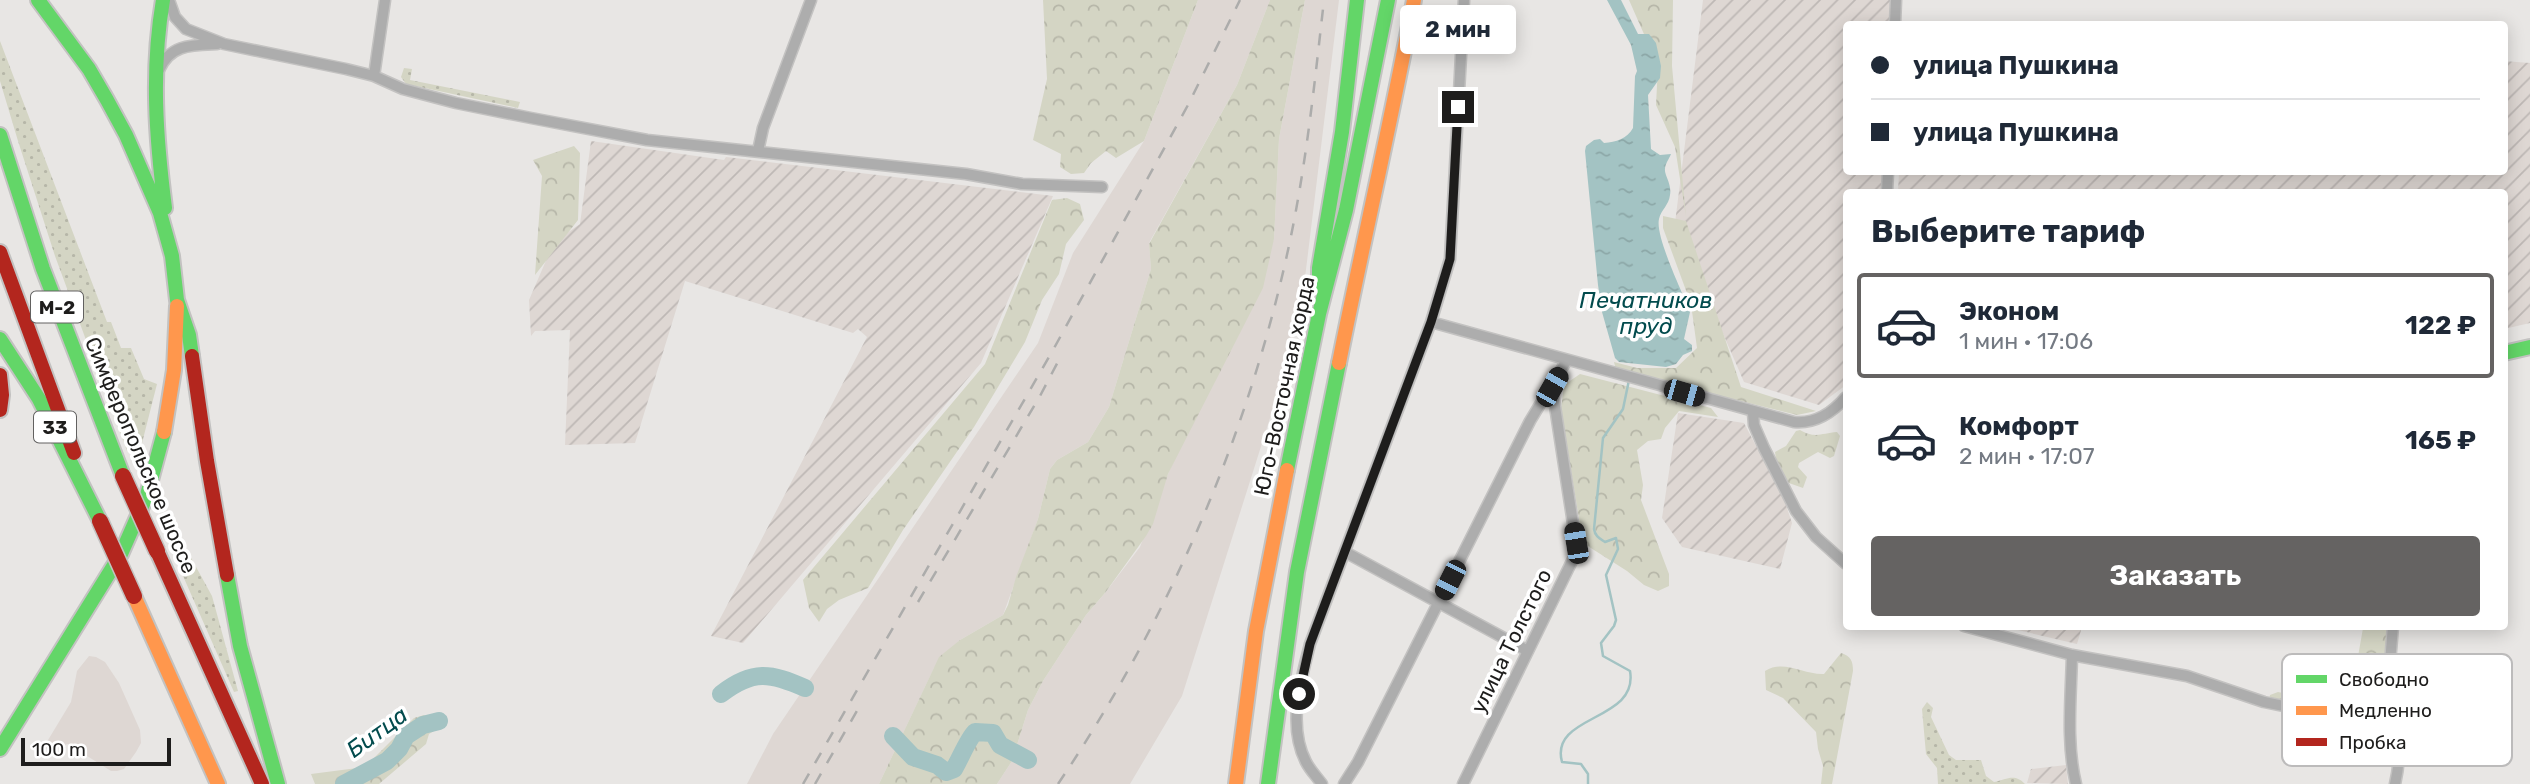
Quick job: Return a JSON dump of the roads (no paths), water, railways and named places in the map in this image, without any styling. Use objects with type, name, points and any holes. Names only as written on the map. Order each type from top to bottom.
[{"type":"main road","points":[[38,0],[89,69],[126,135],[160,213],[172,256]]},
{"type":"main road","points":[[0,749],[122,553],[154,471],[171,404],[177,300],[161,177],[154,84],[163,0]]},
{"type":"main road","points":[[1319,314],[1320,268],[1342,132],[1357,0]]},
{"type":"main road","name":"Юго-Восточная хорда","points":[[1236,784],[1256,631],[1319,314],[1346,209],[1388,0]]},
{"type":"main road","points":[[1268,784],[1297,572],[1360,257],[1391,124],[1414,0]]},
{"type":"main road","name":"Симферопольское шоссе","points":[[0,135],[43,269],[123,476],[262,784]]},
{"type":"main road","name":"М-2","points":[[0,252],[100,521],[218,784]]},
{"type":"main road","points":[[177,300],[188,335],[240,646],[278,784]]},
{"type":"main road","name":"33","points":[[0,338],[39,399],[100,521]]},
{"type":"main road","points":[[2508,352],[2530,347]]},
{"type":"main road","points":[[0,375],[0,410]]},
{"type":"street","points":[[169,0],[175,17],[186,29],[224,44],[374,76],[403,89],[518,116],[647,140],[966,174],[1022,184],[1102,187]]},
{"type":"street","points":[[374,76],[386,0]]},
{"type":"street","points":[[758,151],[763,128],[811,0]]},
{"type":"street","points":[[1322,784],[1306,761],[1297,736],[1296,711],[1302,677],[1310,644],[1431,322],[1450,259],[1464,0]]},
{"type":"street","points":[[1895,21],[1896,0]]},
{"type":"street","points":[[154,84],[165,59],[174,50],[191,45],[224,44]]},
{"type":"street","points":[[1431,322],[1753,413],[1803,423],[1826,415],[1843,400]]},
{"type":"street","points":[[1344,784],[1530,421],[1567,360]]},
{"type":"street","name":"улица Толстого","points":[[1463,784],[1575,555],[1576,543],[1552,387]]},
{"type":"street","points":[[1753,413],[1754,425],[1763,447],[1796,511],[1816,537],[1843,561]]},
{"type":"street","points":[[1345,552],[1528,651]]},
{"type":"street","points":[[1979,630],[2072,655],[2177,674],[2282,706]]},
{"type":"street","points":[[2391,654],[2393,630]]},
{"type":"street","points":[[2072,655],[2070,727],[2076,784]]},
{"type":"street","points":[[2395,784],[2397,766]]},
{"type":"water","name":"Печатников пруд","points":[[1607,0],[1621,0],[1638,34],[1649,34],[1656,43],[1661,66],[1660,78],[1648,95],[1651,149],[1660,155],[1671,154],[1665,169],[1670,195],[1660,216],[1659,227],[1665,250],[1690,312],[1684,339],[1692,345],[1692,351],[1683,355],[1676,364],[1666,367],[1619,362],[1615,358],[1602,312],[1585,151],[1586,146],[1594,140],[1600,139],[1604,143],[1617,141],[1628,135],[1633,128],[1637,71],[1631,45]]},
{"type":"waterway","points":[[1588,784],[1588,774],[1581,764],[1562,762],[1562,746],[1568,735],[1609,710],[1621,700],[1629,688],[1630,671],[1603,656],[1601,643],[1616,620],[1606,575],[1618,549],[1616,538],[1605,542],[1596,535],[1594,529],[1603,438],[1623,409],[1629,380]]},
{"type":"waterway","name":"Битца","points":[[721,694],[743,680],[762,676],[782,679],[805,688]]},
{"type":"waterway","name":"Битца","points":[[344,784],[387,761],[399,749],[406,736],[423,725],[439,721]]},
{"type":"waterway","name":"Битца","points":[[893,736],[913,757],[937,765],[946,772],[954,769],[975,732],[993,733],[1000,745],[1028,760]]},
{"type":"railway","points":[[803,784],[1053,350],[1188,105],[1240,0]]},
{"type":"railway","points":[[1058,784],[1136,656],[1170,590],[1229,451],[1274,309],[1291,236],[1310,118],[1324,0]]},
{"type":"railway","points":[[918,602],[1062,354]]},
{"type":"railway","points":[[815,784],[858,709]]}]
